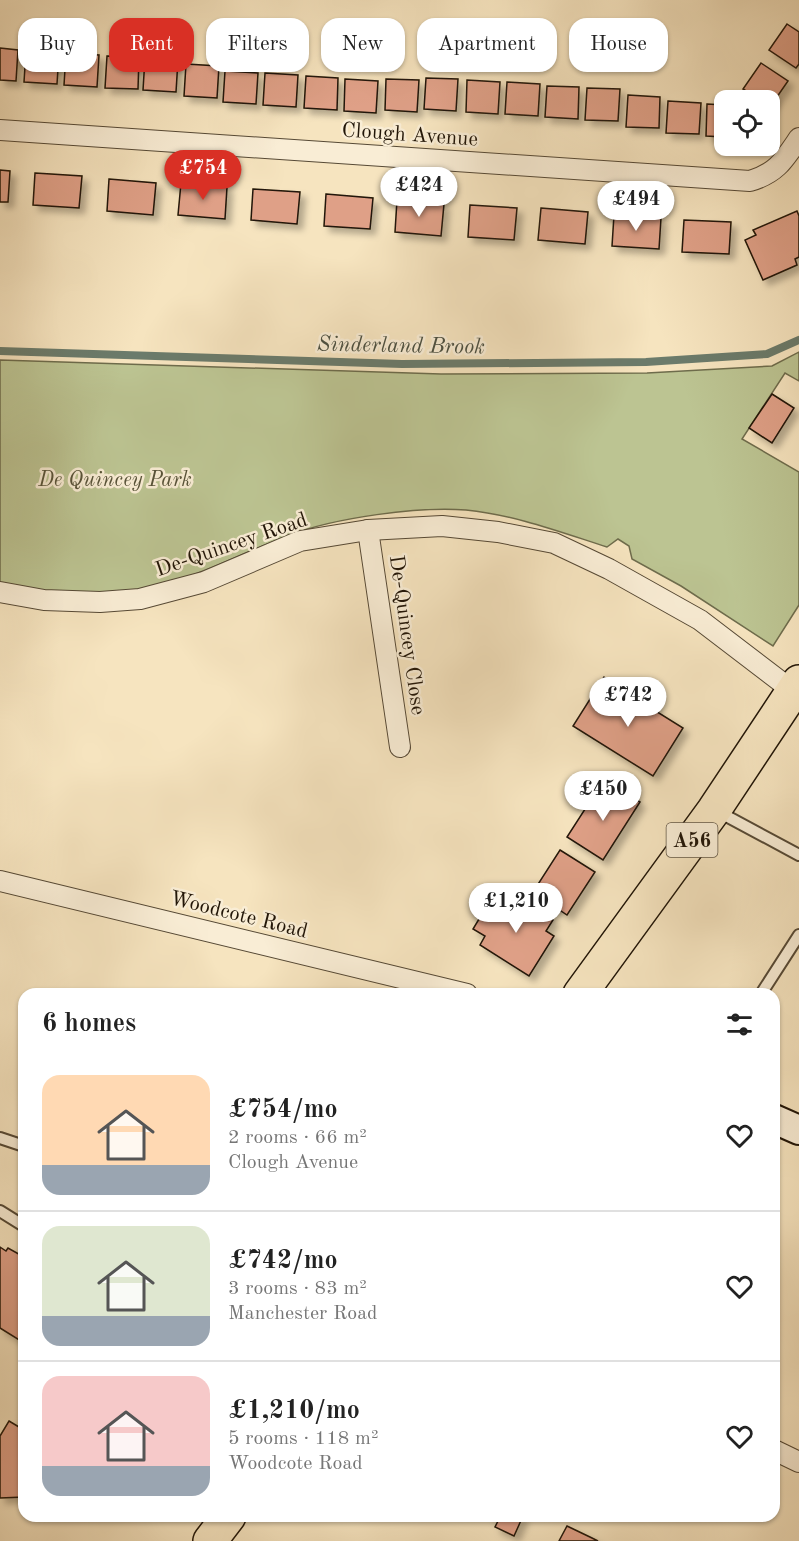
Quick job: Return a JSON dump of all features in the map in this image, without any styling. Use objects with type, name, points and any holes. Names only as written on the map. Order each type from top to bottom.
[{"type":"highway","name":"A56","points":[[584,988],[714,810],[796,686]]},
{"type":"highway","points":[[210,1541],[224,1522]]},
{"type":"main road","points":[[780,1122],[799,1130]]},
{"type":"street","name":"Clough Avenue","points":[[0,130],[750,181],[776,169],[799,138]]},
{"type":"street","name":"De-Quincey Road","points":[[0,592],[44,600],[100,602],[141,599],[204,582],[300,541],[368,530],[442,526],[498,532],[554,543],[609,568],[700,620],[796,686]]},
{"type":"street","name":"De-Quincey Close","points":[[368,530],[400,747]]},
{"type":"street","name":"Woodcote Road","points":[[0,881],[423,988]]},
{"type":"street","points":[[780,1453],[799,1462]]},
{"type":"lane","points":[[714,810],[799,855]]},
{"type":"lane","points":[[765,988],[799,935]]},
{"type":"lane","points":[[0,1138],[18,1144]]},
{"type":"lane","points":[[0,1211],[18,1222]]},
{"type":"green space","name":"De Quincey Park","points":[[799,352],[799,381],[785,373],[742,439],[799,472],[799,605],[773,646],[681,586],[632,559],[629,546],[618,539],[607,547],[520,520],[466,510],[401,512],[329,523],[290,535],[176,581],[119,594],[51,593],[0,587],[0,360],[441,374],[647,373],[772,366]]},
{"type":"building","points":[[787,24],[799,32],[799,64],[796,68],[769,50]]},
{"type":"building","points":[[0,48],[18,50],[16,81],[0,80]]},
{"type":"building","points":[[97,55],[99,55],[97,87],[64,85],[65,72],[97,72]]},
{"type":"building","points":[[107,56],[109,56],[109,72],[139,72],[138,89],[105,88]]},
{"type":"building","points":[[761,63],[788,81],[780,93],[780,90],[743,89]]},
{"type":"building","points":[[194,64],[206,65],[206,72],[219,72],[217,98],[184,96],[186,72],[194,72]]},
{"type":"building","points":[[25,72],[58,72],[57,84],[24,82]]},
{"type":"building","points":[[144,72],[177,72],[176,92],[143,90]]},
{"type":"building","points":[[225,72],[258,73],[256,104],[223,102]]},
{"type":"building","points":[[265,73],[298,75],[296,107],[263,105]]},
{"type":"building","points":[[306,76],[338,78],[337,110],[304,108]]},
{"type":"building","points":[[426,78],[458,79],[456,111],[424,109]]},
{"type":"building","points":[[345,79],[378,81],[376,113],[344,111]]},
{"type":"building","points":[[386,79],[419,80],[417,112],[385,110]]},
{"type":"building","points":[[467,80],[500,82],[498,114],[466,112]]},
{"type":"building","points":[[507,82],[540,84],[538,116],[505,114]]},
{"type":"building","points":[[547,86],[579,87],[578,119],[545,117]]},
{"type":"building","points":[[587,88],[620,89],[618,121],[585,120]]},
{"type":"building","points":[[628,95],[660,97],[659,128],[626,127]]},
{"type":"building","points":[[668,101],[701,103],[699,134],[666,133]]},
{"type":"building","points":[[707,104],[714,104],[714,136],[706,136]]},
{"type":"building","points":[[0,170],[10,171],[8,202],[0,202]]},
{"type":"building","points":[[35,173],[82,176],[79,208],[33,205]]},
{"type":"building","points":[[109,179],[156,183],[153,215],[107,211]]},
{"type":"building","points":[[181,183],[227,187],[225,219],[178,215]]},
{"type":"building","points":[[253,189],[300,192],[297,224],[251,220]]},
{"type":"building","points":[[326,194],[373,198],[370,229],[324,226]]},
{"type":"building","points":[[397,200],[444,204],[441,236],[395,232]]},
{"type":"building","points":[[470,205],[517,208],[514,240],[468,237]]},
{"type":"building","points":[[541,208],[588,212],[585,244],[538,240]]},
{"type":"building","points":[[797,211],[799,257],[795,259],[797,265],[763,280],[745,240],[756,235],[753,230]]},
{"type":"building","points":[[614,215],[661,218],[659,249],[612,246]]},
{"type":"building","points":[[684,220],[731,222],[729,254],[682,252]]},
{"type":"building","points":[[772,394],[794,408],[772,443],[749,428]]},
{"type":"building","points":[[604,677],[628,693],[622,703],[637,712],[643,703],[683,728],[653,776],[573,726]]},
{"type":"building","points":[[614,786],[640,802],[603,860],[567,837],[596,792],[606,798]]},
{"type":"building","points":[[560,850],[595,872],[567,915],[533,892]]},
{"type":"building","points":[[512,894],[553,920],[546,931],[554,936],[529,976],[480,945],[485,936],[473,929],[488,904],[501,912]]},
{"type":"building","points":[[0,1247],[6,1251],[8,1248],[18,1254],[18,1339],[0,1328]]},
{"type":"building","points":[[9,1421],[18,1426],[18,1497],[0,1498],[0,1436]]},
{"type":"building","points":[[498,1522],[520,1522],[514,1536],[495,1527]]},
{"type":"building","points":[[567,1526],[592,1538],[598,1541],[559,1541]]},
{"type":"waterway","name":"Sinderland Brook","points":[[0,351],[402,364],[646,362],[767,354],[799,340]]}]
